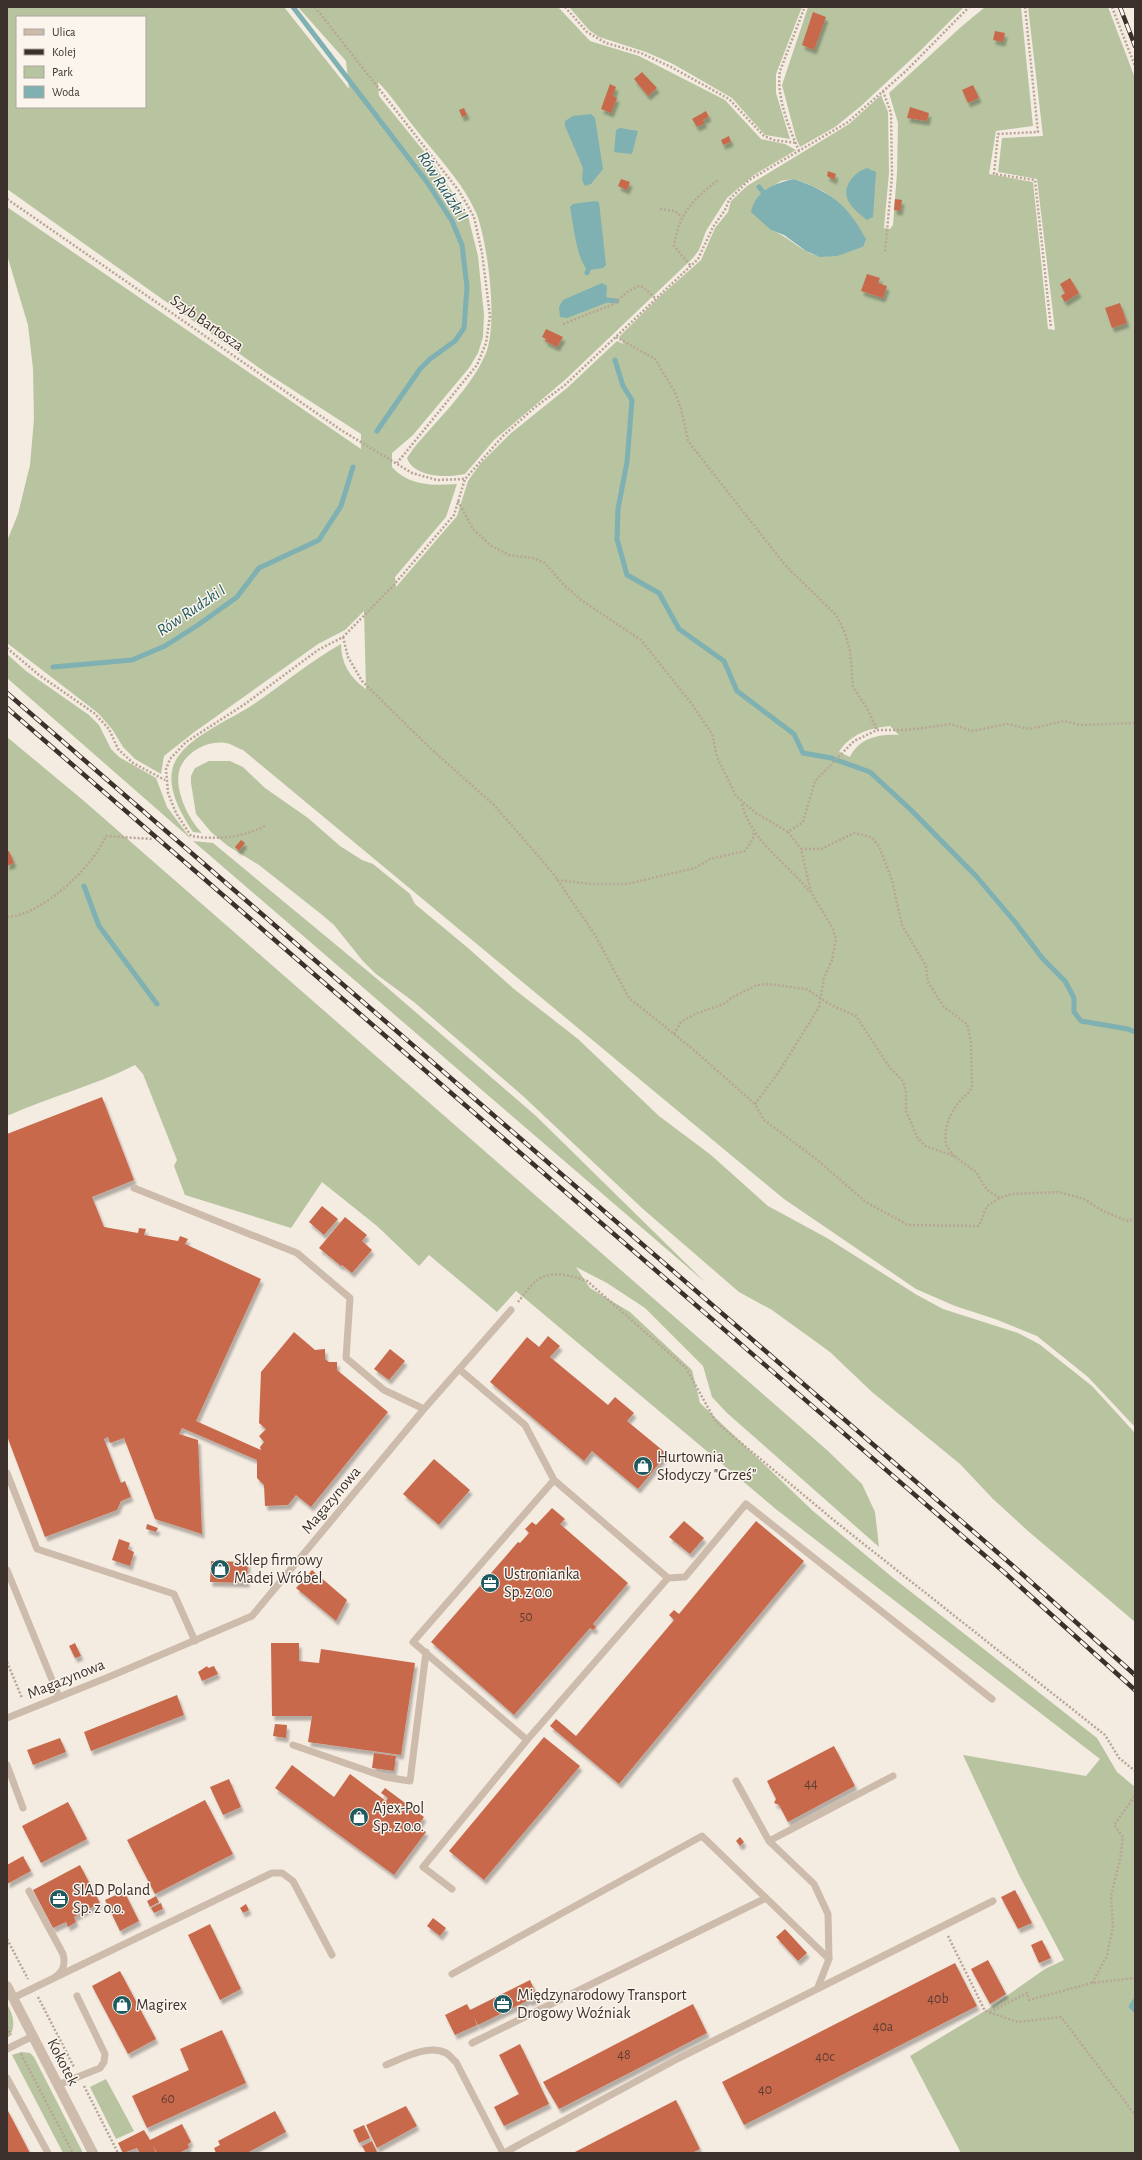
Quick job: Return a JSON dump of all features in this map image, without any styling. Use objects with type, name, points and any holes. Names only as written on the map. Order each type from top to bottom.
[{"type":"street","name":"Kokotek","points":[[7,1986],[93,2153]]},
{"type":"lane","points":[[134,1188],[297,1253],[350,1298],[346,1358],[384,1390],[424,1409]]},
{"type":"lane","name":"Magazynowa","points":[[7,1718],[252,1616],[424,1409],[511,1310]]},
{"type":"lane","points":[[459,1369],[525,1425],[554,1480],[668,1578],[685,1577],[746,1504],[992,1699]]},
{"type":"lane","points":[[7,1474],[37,1549],[174,1594],[195,1641]]},
{"type":"lane","points":[[527,1740],[413,1642],[554,1480]]},
{"type":"lane","points":[[7,1570],[59,1697]]},
{"type":"lane","points":[[452,1889],[423,1867],[527,1740],[668,1578]]},
{"type":"lane","points":[[292,1745],[385,1777],[410,1781],[426,1652]]},
{"type":"lane","points":[[7,1765],[23,1808]]},
{"type":"lane","points":[[769,1841],[893,1776]]},
{"type":"lane","points":[[736,1781],[769,1841],[814,1884],[828,1914],[829,1959],[818,1987]]},
{"type":"lane","points":[[452,1974],[702,1836],[829,1959]]},
{"type":"lane","points":[[13,1998],[272,1873],[282,1873],[293,1881],[332,1954]]},
{"type":"lane","points":[[29,1891],[63,1954],[64,1966],[59,1975],[54,1978]]},
{"type":"lane","points":[[472,2043],[766,1898]]},
{"type":"lane","points":[[386,2065],[413,2054],[428,2051],[446,2053],[456,2062],[503,2153],[514,2151],[679,2058],[818,1987],[994,1901]]},
{"type":"lane","points":[[58,2085],[100,2068],[104,2062],[105,2054],[77,1996]]},
{"type":"lane","points":[[7,2048],[33,2036]]},
{"type":"lane","points":[[7,2078],[48,2153]]},
{"type":"path","points":[[315,7],[459,191],[474,217],[482,253],[490,316],[486,343],[477,365],[397,463]]},
{"type":"path","points":[[565,7],[587,32],[606,43],[641,53],[671,67],[729,99],[764,136],[774,140],[796,143]]},
{"type":"path","points":[[265,826],[255,831],[213,839],[191,836],[176,813],[168,793],[166,769],[170,759],[186,742],[245,704],[318,650],[343,637],[392,587],[454,515],[465,479],[503,436],[534,408],[565,385],[655,298],[698,259],[712,227],[725,210],[728,200],[750,180],[848,122],[906,71],[969,7]]},
{"type":"path","points":[[1025,7],[1038,132],[998,134],[994,174],[1034,180],[1051,328]]},
{"type":"path","points":[[1112,7],[1135,66]]},
{"type":"path","points":[[799,151],[780,92],[779,82],[780,71],[804,9]]},
{"type":"path","points":[[883,91],[891,112],[892,168],[885,253]]},
{"type":"path","points":[[690,265],[674,246],[682,217],[698,196],[718,180]]},
{"type":"path","name":"Szyb Bartosza","points":[[7,199],[341,430],[412,473],[437,480],[465,479]]},
{"type":"path","points":[[660,209],[675,211],[682,217]]},
{"type":"path","points":[[563,324],[614,304],[627,292],[639,286],[643,287],[655,298]]},
{"type":"path","points":[[616,337],[655,359],[674,392],[681,409],[688,440],[691,445],[785,564],[836,615],[845,633],[850,651],[853,687],[867,708],[877,730]]},
{"type":"path","points":[[458,501],[473,529],[490,545],[509,555],[533,558],[545,563],[563,584],[581,600],[641,640],[691,703],[712,734],[718,757],[725,774],[736,796],[742,804],[745,815],[754,831],[811,892],[832,927],[836,939],[832,960],[824,978],[818,1007],[784,1064],[755,1104]]},
{"type":"path","points":[[343,637],[348,658],[362,681],[430,748],[494,805],[557,880],[595,935],[629,998],[674,1034],[755,1104],[764,1120],[815,1158],[866,1202],[908,1225],[979,1226],[987,1206],[1000,1198],[1011,1194],[1058,1192],[1084,1199],[1103,1211],[1128,1221],[1135,1218]]},
{"type":"path","points":[[7,648],[39,676],[94,714],[109,729],[118,749],[133,763],[166,780]]},
{"type":"path","points":[[788,832],[803,822],[815,781],[854,742],[877,730],[908,730],[950,724],[972,731],[1007,724],[1029,729],[1064,721],[1080,725],[1135,723]]},
{"type":"path","points":[[742,804],[788,832],[801,849],[811,892]]},
{"type":"path","points":[[557,880],[618,885],[695,868],[710,859],[745,851],[753,839],[754,831]]},
{"type":"path","points":[[801,849],[821,848],[854,833],[871,837],[882,852],[892,880],[902,924],[926,966],[928,982],[944,1007],[967,1024],[970,1034],[972,1087],[969,1093],[957,1105],[949,1121],[945,1136],[946,1144],[954,1156]]},
{"type":"path","points":[[7,917],[16,917],[55,895],[83,870],[98,850],[106,836],[153,838]]},
{"type":"path","points":[[674,1034],[681,1022],[695,1014],[726,1003],[731,998],[757,985],[768,984],[800,987],[811,991],[820,998],[856,1016],[890,1068],[902,1080],[906,1090],[906,1111],[917,1137],[925,1146],[954,1156],[976,1172],[987,1190],[1000,1198]]},
{"type":"path","points":[[511,1310],[539,1280],[552,1275],[567,1274],[588,1281],[686,1368],[716,1422],[836,1522],[1105,1735],[1119,1758],[1135,1771]]},
{"type":"path","points":[[7,1662],[22,1698]]},
{"type":"path","points":[[1092,1983],[1107,1956],[1113,1926],[1111,1895],[1120,1860],[1123,1837],[1114,1825],[1135,1796]]},
{"type":"path","points":[[943,1925],[985,2010],[1018,2022],[1061,2017],[1135,2115]]},
{"type":"path","points":[[7,1939],[118,2153]]},
{"type":"path","points":[[989,2012],[1027,1993],[1029,2000],[1092,1983],[1135,1978]]},
{"type":"path","points":[[7,2027],[73,2153]]},
{"type":"green space","points":[[7,7],[284,7],[349,89],[346,61],[298,7],[558,7],[590,41],[639,56],[725,100],[761,139],[785,144],[796,150],[754,175],[727,198],[706,231],[699,250],[693,258],[566,379],[494,440],[465,474],[450,476],[432,475],[417,470],[411,465],[407,458],[463,391],[480,366],[486,353],[490,340],[491,323],[488,264],[485,245],[477,215],[465,192],[378,82],[379,96],[431,160],[468,216],[478,256],[484,315],[483,337],[478,353],[469,368],[413,435],[392,453],[392,467],[406,478],[431,485],[457,484],[446,517],[395,577],[396,587],[457,516],[468,481],[480,464],[510,434],[567,388],[617,341],[624,344],[619,337],[656,300],[701,260],[715,228],[728,212],[731,201],[747,186],[849,124],[881,95],[888,112],[889,173],[884,228],[890,229],[893,225],[897,173],[898,123],[889,93],[985,7],[1021,7],[1033,126],[996,131],[989,174],[1033,182],[1048,329],[1055,330],[1037,179],[998,172],[1002,138],[1043,136],[1028,7],[1108,7],[1135,78],[1135,1427],[1088,1377],[1037,1336],[995,1319],[955,1306],[916,1289],[784,1199],[243,750],[226,743],[212,743],[199,748],[188,756],[183,762],[178,776],[180,794],[187,812],[202,833],[193,832],[179,808],[171,781],[174,764],[179,755],[197,738],[251,706],[318,658],[341,644],[341,651],[348,670],[355,680],[366,689],[364,611],[345,630],[318,644],[193,733],[164,756],[161,774],[135,759],[123,747],[112,729],[98,713],[7,643],[7,541],[18,514],[30,465],[34,419],[33,369],[28,325],[7,255],[7,207],[361,449],[361,434],[265,372],[7,189]],"holes":[[[794,179],[810,185],[831,196],[850,220],[863,247],[849,252],[820,256],[806,251],[781,234],[771,230],[768,189],[781,181]],[[890,726],[899,735],[884,735],[870,738],[859,745],[850,757],[839,752],[855,736],[868,730]]]},
{"type":"green space","points":[[569,7],[802,7],[776,74],[776,93],[790,139],[765,135],[732,98],[673,64],[646,52],[599,37],[589,30]]},
{"type":"green space","points":[[808,7],[964,7],[920,51],[861,106],[835,127],[800,147],[796,138],[782,85]]},
{"type":"green space","points":[[7,654],[26,671],[89,715],[99,725],[111,749],[119,757],[156,778],[167,807],[191,839],[7,678]]},
{"type":"green space","points":[[7,737],[84,801],[828,1451],[862,1484],[875,1512],[879,1547],[727,1413],[712,1397],[703,1366],[645,1308],[607,1283],[576,1267],[590,1288],[630,1312],[692,1370],[700,1403],[813,1511],[892,1577],[1097,1738],[1117,1772],[1135,1787],[1135,1999],[1128,2007],[1135,2014],[1135,2153],[961,2153],[910,2056],[988,2009],[1045,1969],[1064,1960],[1019,1875],[963,1755],[1086,1776],[1100,1759],[777,1510],[516,1291],[497,1312],[429,1255],[419,1266],[377,1226],[322,1182],[291,1228],[185,1195],[174,1166],[177,1160],[143,1074],[135,1065],[104,1079],[7,1116]]},
{"type":"green space","points":[[209,761],[230,761],[243,767],[265,788],[308,818],[340,846],[362,860],[373,864],[410,894],[415,904],[514,989],[578,1039],[659,1116],[711,1155],[768,1206],[827,1238],[917,1295],[943,1309],[1018,1333],[1039,1344],[1092,1386],[1135,1433],[1135,1622],[1028,1531],[993,1499],[960,1464],[872,1392],[830,1352],[772,1310],[739,1292],[643,1209],[523,1096],[414,1002],[376,974],[362,960],[334,925],[259,865],[228,846],[211,832],[196,814],[191,783],[191,776],[195,768]]},
{"type":"green space","points":[[193,841],[213,843],[376,978],[536,1116],[706,1283]]},
{"type":"green space","points":[[7,2004],[11,2012],[13,2027],[10,2036],[7,2038]]},
{"type":"green space","points":[[21,2052],[30,2053],[34,2057],[83,2153],[63,2153],[12,2055]]},
{"type":"green space","points":[[106,2079],[134,2131],[116,2139],[90,2087]]},
{"type":"water","points":[[591,114],[595,118],[603,169],[591,184],[585,186],[582,180],[583,168],[565,126],[565,121],[573,116]]},
{"type":"water","points":[[620,128],[638,131],[632,154],[614,152],[616,130]]},
{"type":"water","points":[[867,168],[876,172],[873,217],[867,220],[853,208],[847,198],[846,193],[850,181],[857,173]]},
{"type":"water","points":[[794,179],[828,194],[845,208],[866,239],[863,247],[837,256],[820,257],[806,251],[784,235],[771,230],[751,212],[753,205],[761,193],[780,183]]},
{"type":"water","points":[[595,201],[599,202],[606,265],[603,268],[588,270],[584,266],[578,250],[570,207],[573,204]]},
{"type":"water","points":[[602,283],[607,286],[606,303],[567,318],[560,317],[559,307],[563,300]]},
{"type":"water","points":[[1133,1999],[1135,1999],[1135,2014],[1128,2007]]},
{"type":"building","points":[[813,12],[826,17],[814,50],[802,45]]},
{"type":"building","points":[[995,31],[1005,33],[1003,42],[993,40]]},
{"type":"building","points":[[642,72],[657,88],[648,96],[634,79]]},
{"type":"building","points":[[610,84],[616,87],[613,96],[617,98],[611,113],[601,109]]},
{"type":"building","points":[[973,85],[979,98],[968,103],[962,90]]},
{"type":"building","points":[[910,107],[929,113],[927,121],[907,118]]},
{"type":"building","points":[[464,108],[467,115],[462,117],[459,110]]},
{"type":"building","points":[[706,111],[709,117],[703,120],[705,123],[697,127],[692,119]]},
{"type":"building","points":[[729,136],[731,142],[723,145],[721,140]]},
{"type":"building","points":[[828,171],[836,174],[834,180],[827,176]]},
{"type":"building","points":[[621,179],[630,182],[627,190],[618,186]]},
{"type":"building","points":[[895,199],[902,200],[900,211],[894,210]]},
{"type":"building","points":[[867,274],[880,278],[878,283],[887,286],[883,298],[861,291]]},
{"type":"building","points":[[1070,278],[1079,293],[1065,302],[1061,296],[1065,293],[1060,284]]},
{"type":"building","points":[[1120,303],[1127,323],[1112,328],[1105,308]]},
{"type":"building","points":[[546,329],[563,337],[557,347],[545,341],[546,339],[542,337]]},
{"type":"building","points":[[241,840],[245,843],[239,851],[235,847]]},
{"type":"building","points":[[9,851],[14,863],[7,866],[7,852]]},
{"type":"building","points":[[102,1097],[134,1180],[92,1197],[104,1227],[138,1233],[139,1228],[146,1229],[144,1235],[178,1241],[180,1236],[188,1239],[185,1244],[261,1279],[196,1421],[261,1450],[260,1447],[264,1442],[259,1436],[266,1429],[259,1423],[261,1372],[294,1332],[315,1350],[325,1349],[325,1359],[329,1362],[337,1362],[337,1370],[388,1412],[311,1507],[296,1495],[288,1505],[265,1506],[264,1485],[257,1478],[257,1460],[182,1428],[179,1434],[198,1440],[202,1534],[155,1519],[124,1438],[110,1443],[108,1437],[104,1439],[121,1483],[125,1481],[131,1497],[121,1501],[117,1510],[45,1537],[7,1436],[7,1134]]},
{"type":"building","points":[[322,1206],[338,1219],[324,1235],[309,1222]]},
{"type":"building","points":[[345,1217],[367,1235],[362,1241],[372,1250],[352,1273],[319,1248]]},
{"type":"building","points":[[548,1336],[560,1346],[550,1357],[608,1405],[615,1397],[634,1413],[627,1421],[667,1454],[638,1489],[592,1451],[584,1461],[490,1382],[527,1337],[539,1347]]},
{"type":"building","points":[[390,1349],[405,1361],[389,1380],[374,1369]]},
{"type":"building","points":[[434,1459],[470,1490],[439,1525],[403,1494]]},
{"type":"building","points":[[552,1508],[565,1519],[560,1524],[628,1583],[593,1624],[596,1627],[593,1630],[590,1628],[514,1715],[431,1642],[518,1542],[520,1543],[529,1533],[525,1529],[532,1522],[536,1525]]},
{"type":"building","points":[[684,1521],[704,1538],[690,1554],[669,1537]]},
{"type":"building","points":[[756,1521],[804,1561],[619,1784],[550,1726],[556,1719],[576,1736],[674,1620],[669,1615],[674,1610],[679,1614]]},
{"type":"building","points":[[147,1524],[158,1528],[156,1532],[146,1529]]},
{"type":"building","points":[[119,1539],[130,1543],[128,1549],[134,1552],[130,1566],[112,1560]]},
{"type":"building","points":[[211,1561],[248,1562],[247,1583],[210,1582]]},
{"type":"building","points":[[312,1570],[347,1600],[336,1621],[296,1588]]},
{"type":"building","points":[[75,1643],[81,1656],[75,1658],[69,1646]]},
{"type":"building","points":[[271,1643],[299,1643],[299,1661],[319,1663],[321,1649],[415,1663],[401,1755],[308,1742],[312,1716],[272,1716]]},
{"type":"building","points":[[207,1666],[208,1668],[214,1666],[218,1674],[202,1681],[198,1672]]},
{"type":"building","points":[[177,1695],[184,1715],[91,1751],[84,1732]]},
{"type":"building","points":[[275,1724],[287,1725],[286,1738],[273,1736]]},
{"type":"building","points":[[544,1737],[580,1766],[484,1880],[449,1851]]},
{"type":"building","points":[[60,1738],[66,1752],[33,1765],[27,1750]]},
{"type":"building","points":[[834,1746],[855,1786],[788,1822],[779,1805],[774,1803],[776,1799],[767,1781]]},
{"type":"building","points":[[374,1753],[396,1756],[394,1771],[372,1768]]},
{"type":"building","points":[[292,1765],[334,1797],[350,1774],[386,1801],[388,1798],[381,1793],[385,1788],[424,1817],[418,1826],[426,1832],[394,1875],[275,1788]]},
{"type":"building","points":[[229,1779],[241,1807],[223,1815],[210,1787]]},
{"type":"building","points":[[205,1800],[233,1854],[155,1894],[127,1840]]},
{"type":"building","points":[[68,1802],[87,1839],[41,1863],[22,1826]]},
{"type":"building","points":[[740,1837],[744,1842],[740,1846],[736,1841]]},
{"type":"building","points":[[23,1856],[31,1871],[7,1884],[7,1865]]},
{"type":"building","points":[[80,1865],[100,1903],[74,1917],[76,1922],[68,1927],[66,1922],[53,1928],[33,1890]]},
{"type":"building","points":[[1015,1890],[1032,1923],[1018,1929],[1001,1897]]},
{"type":"building","points":[[124,1891],[139,1921],[120,1931],[105,1900]]},
{"type":"building","points":[[156,1896],[159,1902],[150,1907],[147,1901]]},
{"type":"building","points":[[161,1903],[163,1909],[154,1913],[151,1908]]},
{"type":"building","points":[[246,1904],[249,1910],[243,1913],[240,1908]]},
{"type":"building","points":[[433,1918],[446,1928],[440,1936],[427,1926]]},
{"type":"building","points":[[210,1924],[241,1989],[220,2000],[188,1935]]},
{"type":"building","points":[[785,1929],[807,1953],[798,1961],[776,1937]]},
{"type":"building","points":[[1042,1940],[1051,1958],[1039,1963],[1031,1945]]},
{"type":"building","points":[[988,1960],[1006,1994],[990,2004],[971,1969]]},
{"type":"building","points":[[955,1963],[977,2006],[744,2125],[722,2082]]},
{"type":"building","points":[[120,1971],[156,2039],[128,2054],[92,1986]]},
{"type":"building","points":[[530,1980],[538,1998],[530,2002],[529,2000],[478,2025],[474,2017],[477,2025],[455,2035],[445,2015],[467,2004],[470,2010]]},
{"type":"building","points":[[693,2004],[707,2033],[559,2109],[543,2082]]},
{"type":"building","points":[[222,2030],[246,2083],[147,2128],[132,2096],[189,2070],[180,2049]]},
{"type":"building","points":[[520,2044],[549,2104],[504,2126],[494,2107],[519,2094],[499,2055]]},
{"type":"building","points":[[676,2100],[700,2149],[692,2153],[573,2153]]},
{"type":"building","points":[[406,2106],[417,2126],[377,2148],[366,2125]]},
{"type":"building","points":[[7,2109],[30,2153],[7,2153]]},
{"type":"building","points":[[275,2111],[286,2132],[247,2153],[216,2153],[214,2148],[220,2145],[218,2141]]},
{"type":"building","points":[[182,2124],[191,2142],[188,2144],[189,2148],[179,2153],[157,2153],[153,2146],[156,2153],[140,2153],[137,2148],[123,2153],[118,2143],[144,2130],[150,2140]]},
{"type":"building","points":[[364,2125],[370,2138],[359,2143],[353,2130]]},
{"type":"building","points":[[372,2141],[377,2152],[366,2153],[362,2146]]},
{"type":"waterway","name":"Rów Rudzki I","points":[[293,7],[427,182],[452,221],[462,245],[467,287],[464,328],[455,341],[430,359],[420,369],[377,431]]},
{"type":"waterway","points":[[759,187],[763,192]]},
{"type":"waterway","points":[[606,300],[617,301]]},
{"type":"waterway","points":[[615,360],[623,386],[632,400],[627,462],[618,509],[617,539],[627,575],[659,593],[679,629],[724,661],[737,691],[794,734],[803,753],[831,758],[870,772],[910,809],[976,876],[1015,922],[1043,959],[1065,981],[1074,998],[1074,1012],[1081,1021],[1128,1029],[1135,1032]]},
{"type":"waterway","name":"Rów Rudzki I","points":[[53,667],[132,660],[165,646],[198,625],[237,597],[259,568],[319,540],[341,506],[353,467]]},
{"type":"waterway","points":[[84,886],[99,926],[157,1004]]},
{"type":"railway","points":[[1120,7],[1135,46]]},
{"type":"railway","points":[[7,693],[1012,1565],[1135,1675]]},
{"type":"railway","points":[[7,708],[1005,1573],[1135,1690]]},
{"type":"place","name":"Hurtownia Słodyczy \"Grześ\"","points":[[643,1466]]},
{"type":"place","name":"Sklep firmowy Madej Wróbel","points":[[220,1569]]},
{"type":"place","name":"Ustronianka Sp. z o.o","points":[[490,1583]]},
{"type":"place","name":"Ajex-Pol Sp. z o.o.","points":[[359,1817]]},
{"type":"place","name":"SIAD Poland Sp. z o.o.","points":[[59,1899]]},
{"type":"place","name":"Międzynarodowy Transport Drogowy Woźniak","points":[[503,2004]]},
{"type":"place","name":"Magirex","points":[[122,2005]]}]
